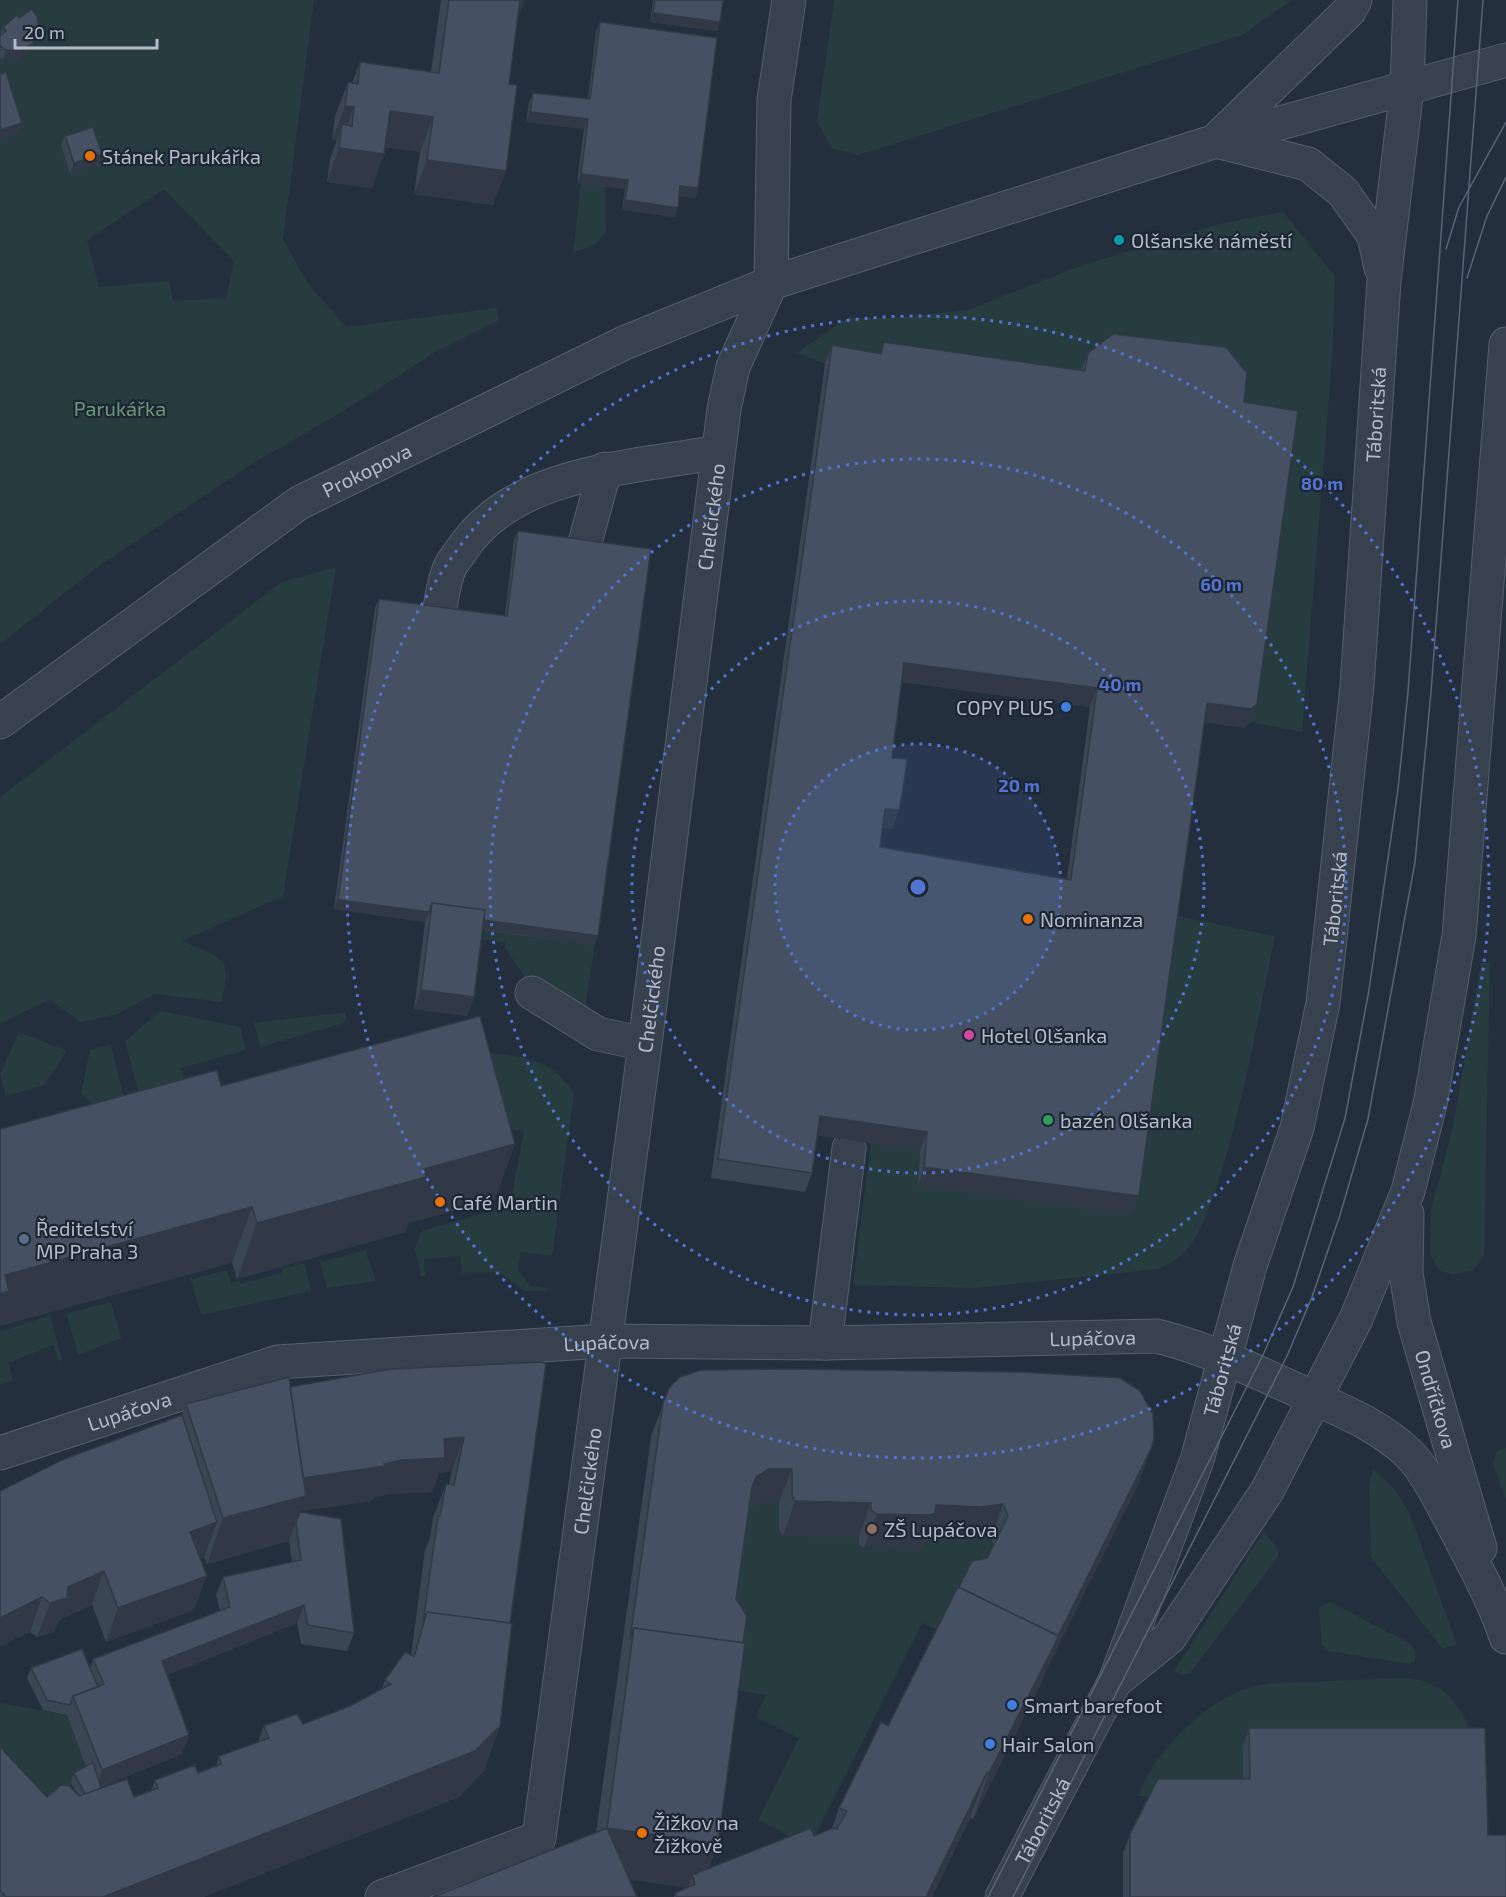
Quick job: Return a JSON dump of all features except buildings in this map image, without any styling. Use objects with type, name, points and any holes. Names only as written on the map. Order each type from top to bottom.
[{"type":"street","name":"Chelčického","points":[[382,1897],[539,1838],[645,1044],[718,452],[733,367],[771,283],[774,100],[789,0]]},
{"type":"street","points":[[1216,141],[1349,11],[1355,0]]},
{"type":"street","name":"Táboritská","points":[[1002,1897],[1116,1681],[1197,1460],[1250,1266],[1296,1128],[1323,1004],[1357,686],[1384,281],[1407,88],[1410,0]]},
{"type":"street","points":[[771,283],[1321,109],[1506,60]]},
{"type":"street","points":[[1216,141],[1308,164],[1343,192],[1374,236],[1384,281]]},
{"type":"street","name":"Prokopova","points":[[0,722],[299,503],[624,343],[771,283]]},
{"type":"street","name":"Táboritská","points":[[1116,1681],[1169,1638],[1260,1503],[1356,1318],[1408,1191],[1430,1104],[1459,936],[1506,344]]},
{"type":"street","points":[[438,617],[450,567],[473,533],[496,513],[520,498],[605,469],[718,452]]},
{"type":"street","points":[[584,550],[605,469]]},
{"type":"street","points":[[532,993],[598,1034],[645,1044]]},
{"type":"street","points":[[825,1343],[849,1148]]},
{"type":"street","name":"Ondříčkova","points":[[1408,1191],[1406,1273],[1414,1322],[1506,1637]]},
{"type":"street","name":"Lupáčova","points":[[0,1453],[278,1362],[604,1341],[825,1343],[1157,1336],[1191,1345],[1315,1398]]},
{"type":"street","name":"Ondříčkova","points":[[1315,1398],[1368,1424],[1409,1454],[1430,1482],[1494,1602]]},
{"type":"green space","name":"Parukářka","points":[[0,0],[314,0],[283,239],[307,282],[346,327],[496,308],[499,320],[437,351],[350,407],[250,465],[100,565],[0,644],[0,139],[18,133],[0,82],[0,58],[14,60],[25,55],[33,46],[36,32],[0,36]],"holes":[[[164,189],[234,261],[226,298],[173,301],[169,281],[99,287],[87,240]]]},
{"type":"green space","points":[[834,0],[1292,0],[1242,35],[858,155],[831,148],[817,121]]},
{"type":"green space","points":[[581,183],[605,186],[606,233],[596,244],[573,253]]},
{"type":"green space","points":[[1283,212],[1335,276],[1332,360],[1302,732],[1251,722],[1291,430],[1081,371],[874,372],[825,364],[797,353],[847,318],[892,318],[968,310],[1080,266],[1219,224]]},
{"type":"green space","points":[[336,567],[283,896],[182,941],[214,955],[224,963],[226,977],[222,1002],[154,994],[118,1014],[81,1022],[50,1000],[0,1023],[0,797],[282,582]]},
{"type":"green space","points":[[1172,915],[1275,936],[1251,1055],[1227,1155],[1213,1199],[1198,1233],[1182,1255],[1158,1269],[976,1288],[853,1285],[871,1142],[920,1150],[918,1186],[1132,1215]]},
{"type":"green space","points":[[484,929],[595,944],[585,1009],[535,991],[505,948],[506,943],[483,939]]},
{"type":"green space","points":[[1481,963],[1490,963],[1484,1256],[1473,1270],[1453,1275],[1439,1270],[1430,1254],[1431,1211],[1454,1121]]},
{"type":"green space","points":[[161,1011],[240,1027],[246,1050],[181,1068],[189,1094],[143,1110],[125,1041]]},
{"type":"green space","points":[[345,1012],[347,1022],[260,1047],[254,1023]]},
{"type":"green space","points":[[19,1032],[67,1051],[44,1085],[6,1096],[0,1074]]},
{"type":"green space","points":[[111,1045],[129,1116],[113,1122],[81,1094],[90,1050]]},
{"type":"green space","points":[[455,1052],[505,1055],[537,1062],[551,1069],[564,1080],[574,1094],[552,1256],[520,1252],[518,1271],[531,1286],[548,1288],[547,1291],[525,1291],[498,1272],[462,1273],[460,1256],[424,1259],[425,1276],[421,1276],[415,1249],[421,1231],[510,1206],[524,1131],[478,1126]]},
{"type":"green space","points":[[365,1250],[376,1281],[327,1288],[319,1259],[323,1262]]},
{"type":"green space","points":[[304,1263],[311,1291],[201,1315],[190,1277],[193,1279],[227,1270],[231,1283],[240,1281],[240,1284],[282,1273],[282,1269]]},
{"type":"green space","points":[[111,1302],[121,1338],[78,1355],[66,1311],[68,1313]]},
{"type":"green space","points":[[50,1315],[62,1360],[59,1361],[53,1345],[8,1363],[13,1380],[0,1385],[0,1332]]},
{"type":"green space","points":[[1506,1448],[1506,1500],[1493,1463],[1497,1451]]},
{"type":"green space","points":[[1373,1469],[1396,1491],[1409,1512],[1457,1645],[1442,1648],[1371,1557],[1369,1484]]},
{"type":"green space","points":[[757,1503],[779,1503],[779,1530],[784,1536],[859,1537],[859,1544],[864,1548],[918,1550],[923,1547],[923,1539],[969,1541],[991,1538],[996,1550],[942,1632],[922,1623],[810,1846],[758,1820],[799,1738],[756,1717],[766,1695],[729,1689],[743,1511]]},
{"type":"green space","points":[[1264,1531],[1279,1551],[1278,1557],[1190,1673],[1183,1675],[1174,1671]]},
{"type":"green space","points":[[1330,1602],[1411,1644],[1415,1651],[1415,1661],[1408,1664],[1329,1651],[1322,1645],[1319,1607]]},
{"type":"green space","points":[[1409,1678],[1424,1681],[1436,1687],[1454,1701],[1478,1747],[1243,1747],[1243,1798],[1138,1796],[1155,1764],[1181,1732],[1213,1706],[1245,1689],[1276,1683]]},
{"type":"green space","points":[[0,1703],[67,1715],[89,1771],[72,1786],[29,1811],[0,1774]]},
{"type":"tram line","points":[[988,1897],[1263,1355],[1293,1287],[1345,1118],[1369,990],[1398,789],[1408,692],[1458,0]]},
{"type":"tram line","points":[[1013,1897],[1287,1356],[1312,1297],[1340,1215],[1368,1119],[1415,862],[1431,692],[1483,0]]},
{"type":"tram line","points":[[1446,249],[1459,207],[1506,122]]},
{"type":"tram line","points":[[1467,278],[1487,216],[1506,177]]},
{"type":"place","name":"Stánek Parukářka","points":[[90,156]]},
{"type":"place","name":"Olšanské náměstí","points":[[1119,240]]},
{"type":"place","name":"COPY PLUS","points":[[1066,707]]},
{"type":"place","name":"Nominanza","points":[[1028,919]]},
{"type":"place","name":"Hotel Olšanka","points":[[969,1035]]},
{"type":"place","name":"bazén Olšanka","points":[[1048,1120]]},
{"type":"place","name":"Café Martin","points":[[440,1202]]},
{"type":"place","name":"Ředitelství MP Praha 3","points":[[24,1239]]},
{"type":"place","name":"ZŠ Lupáčova","points":[[872,1529]]},
{"type":"place","name":"Smart barefoot","points":[[1012,1705]]},
{"type":"place","name":"Hair Salon","points":[[990,1744]]},
{"type":"place","name":"Žižkov na Žižkově","points":[[642,1833]]}]
